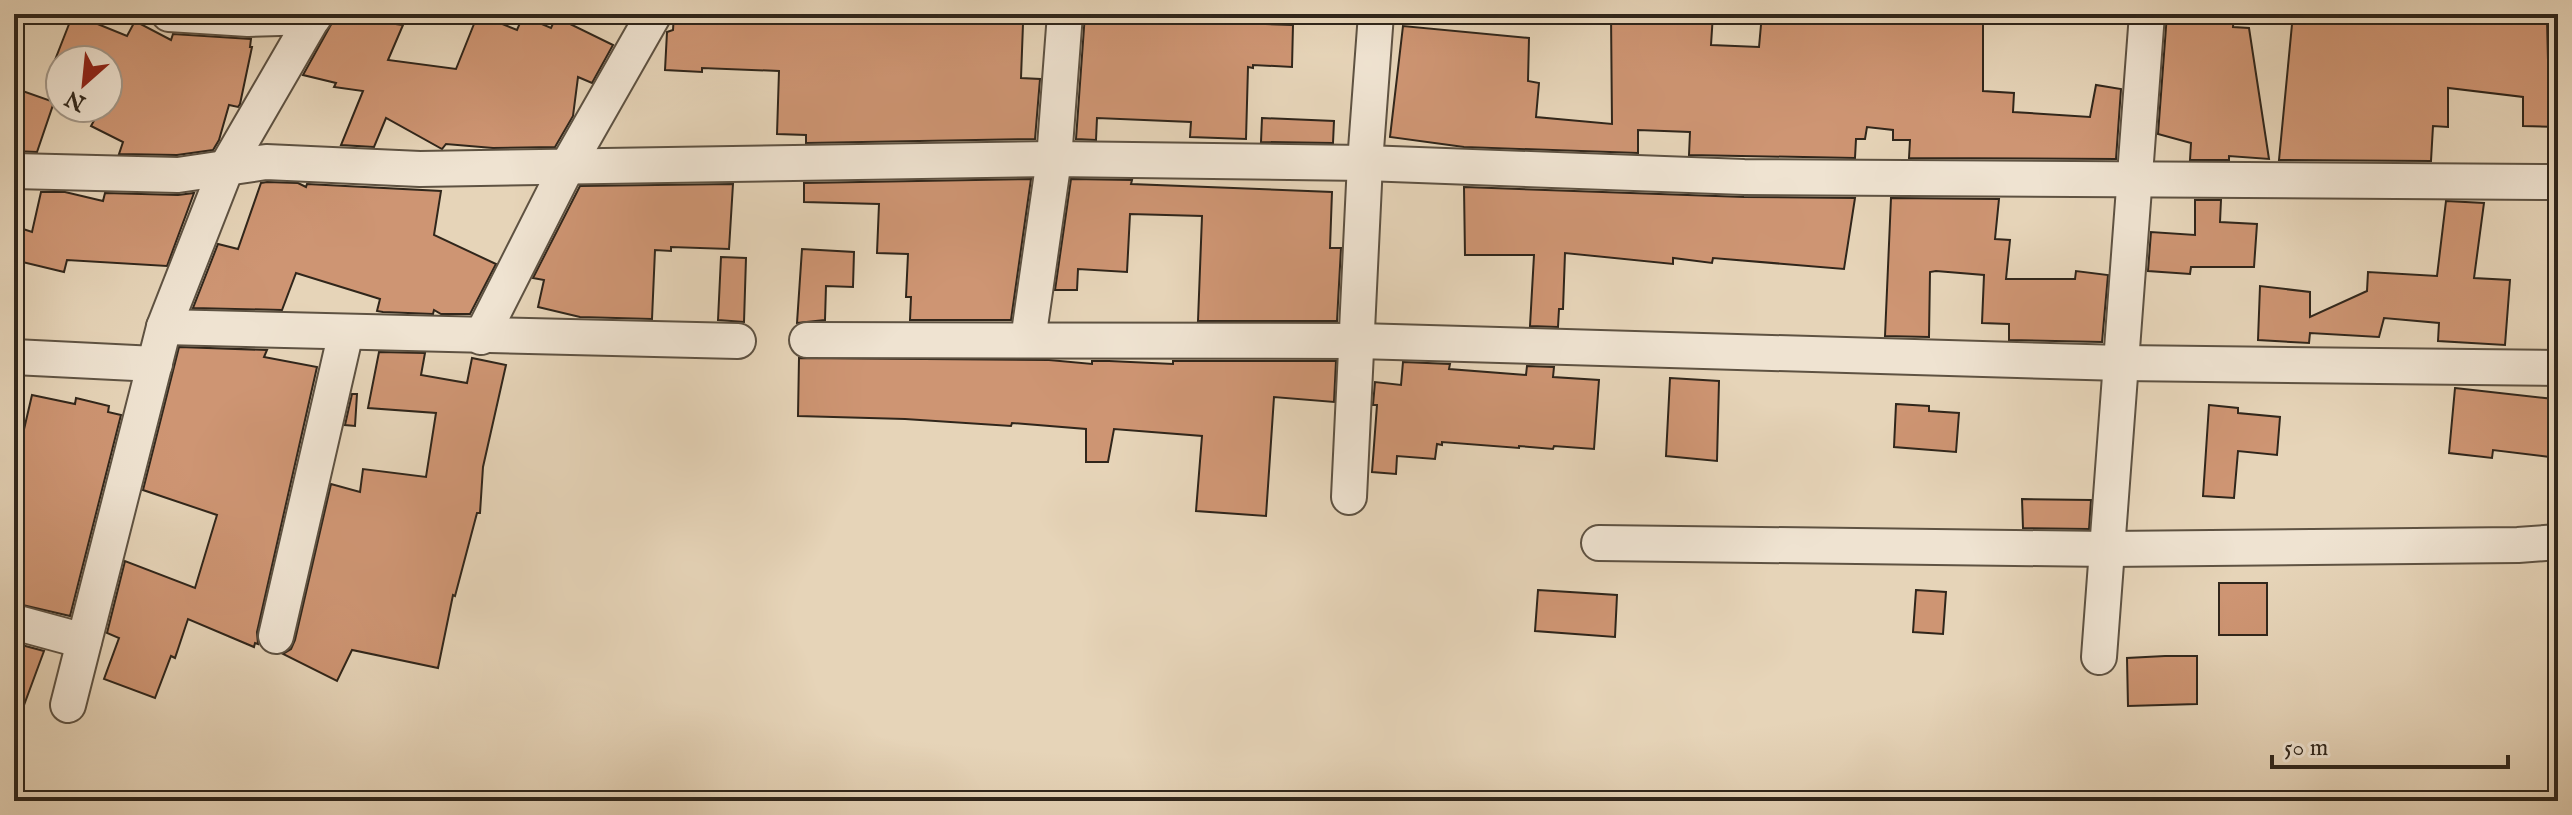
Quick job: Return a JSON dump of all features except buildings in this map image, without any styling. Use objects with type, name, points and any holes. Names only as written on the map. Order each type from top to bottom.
[{"type":"street","points":[[169,14],[248,19],[314,16]]},
{"type":"street","points":[[481,337],[568,165],[654,14]]},
{"type":"street","points":[[1028,340],[1054,159],[1065,14]]},
{"type":"street","points":[[1349,497],[1365,163],[1376,14]]},
{"type":"street","points":[[2099,657],[2147,14]]},
{"type":"street","points":[[68,705],[164,327],[227,166],[314,16]]},
{"type":"street","points":[[14,171],[178,175],[266,162],[420,169],[1054,159],[1365,163],[1744,177],[2558,182]]},
{"type":"street","points":[[164,327],[738,341]]},
{"type":"street","points":[[276,636],[346,332]]},
{"type":"street","points":[[807,340],[1358,341],[2122,363],[2558,368]]},
{"type":"street","points":[[14,357],[155,364]]},
{"type":"street","points":[[1599,543],[2108,549],[2558,542]]},
{"type":"street","points":[[14,622],[84,641]]}]
